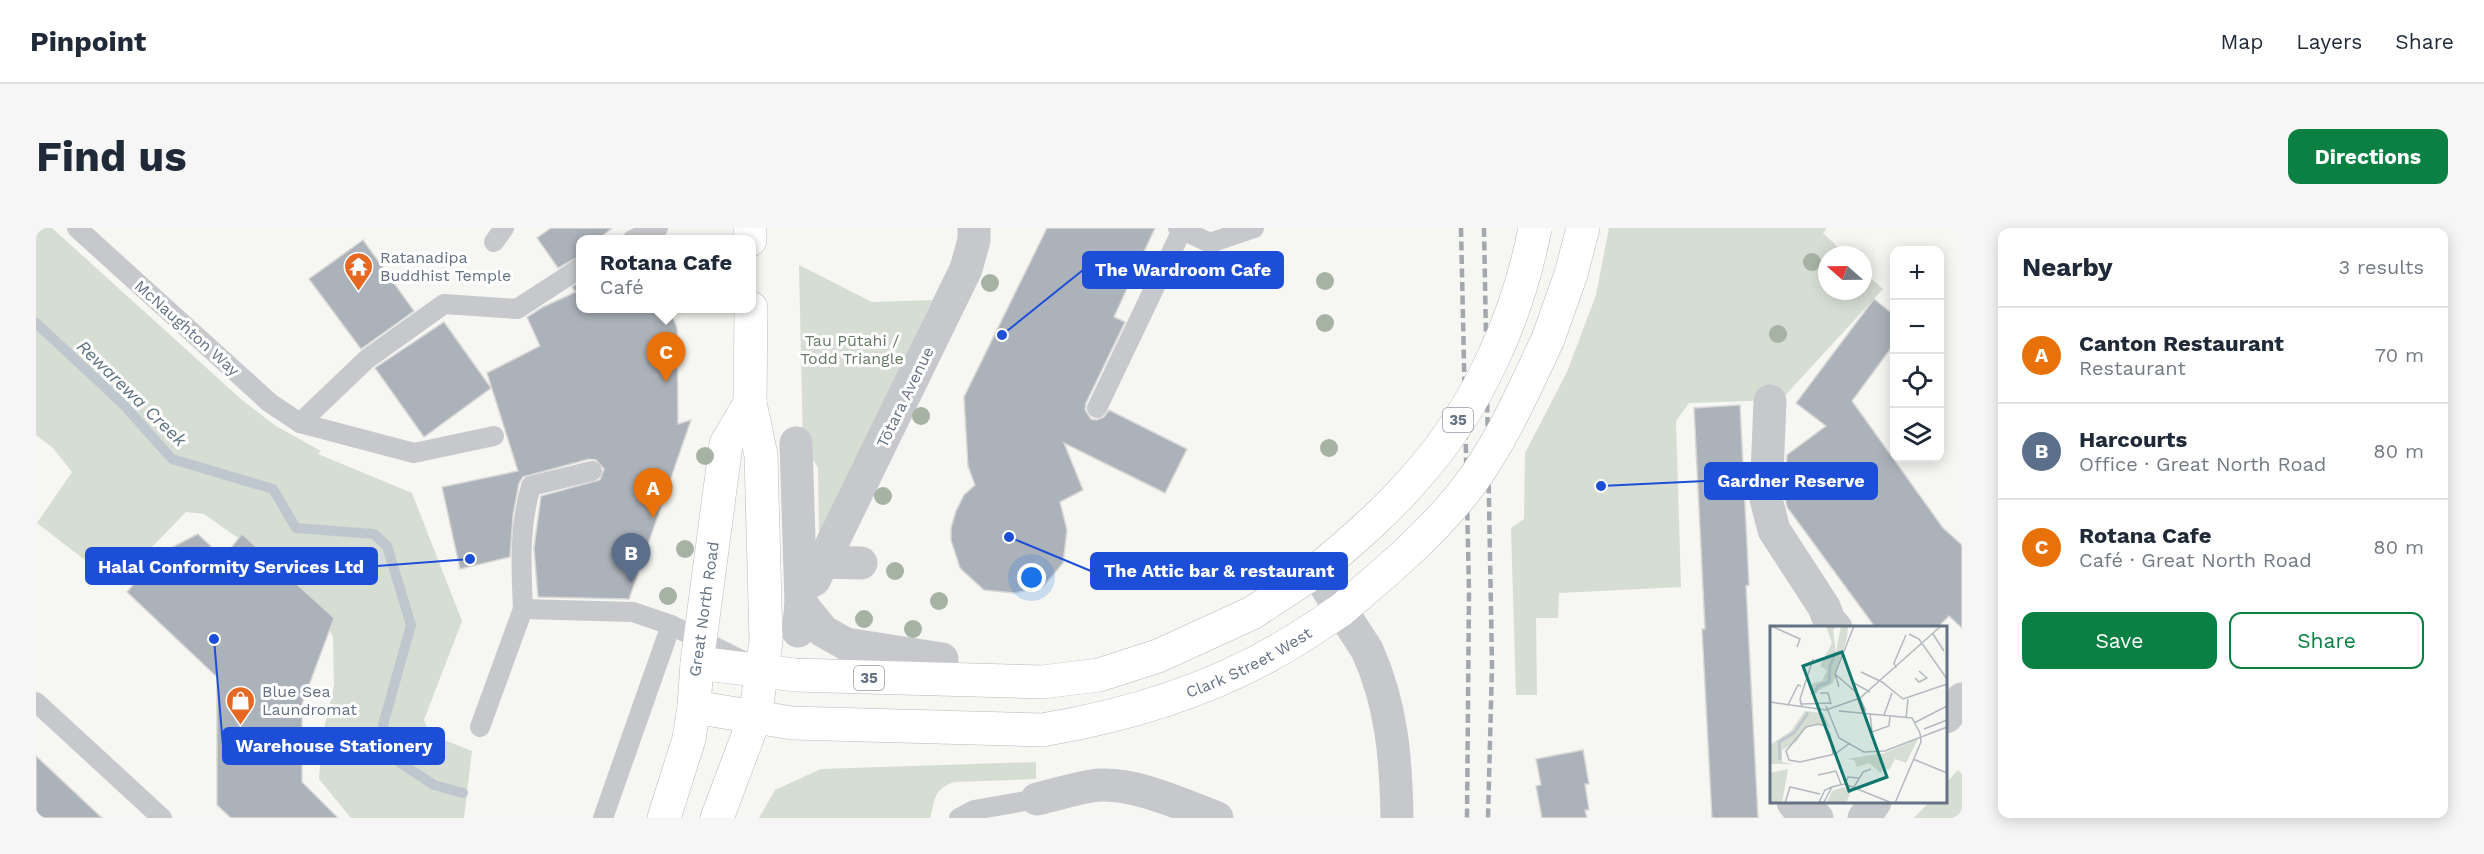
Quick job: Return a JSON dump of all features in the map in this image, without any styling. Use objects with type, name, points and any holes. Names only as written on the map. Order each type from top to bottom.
[{"type":"main road","name":"35","points":[[698,651],[762,671],[838,677],[1041,682],[1099,675],[1158,656],[1258,610],[1316,571],[1387,509],[1418,476],[1449,435],[1497,348],[1516,299],[1535,228]]},
{"type":"main road","name":"Clark Street West","points":[[694,707],[804,723],[1042,730],[1081,724],[1190,691],[1287,646],[1341,610],[1401,560],[1433,528],[1484,463],[1511,418],[1548,339],[1571,274],[1583,228]]},
{"type":"main road","name":"Great North Road","points":[[717,818],[755,717],[766,641],[761,455],[750,403],[751,313]]},
{"type":"main road","name":"Great North Road","points":[[664,818],[687,747],[694,707],[698,651],[726,444],[750,403]]},
{"type":"street","name":"Tōtara Avenue","points":[[795,612],[824,562],[966,269],[974,240],[974,228]]},
{"type":"street","points":[[1770,401],[1766,500],[1771,520],[1774,530],[1824,607],[1829,625]]},
{"type":"street","points":[[796,443],[795,612],[823,632],[846,644],[942,659]]},
{"type":"street","points":[[824,562],[861,563]]},
{"type":"street","points":[[1316,571],[1367,650],[1391,724],[1397,818]]},
{"type":"street","points":[[1947,716],[1962,699]]},
{"type":"street","points":[[1037,799],[1093,786],[1120,786],[1167,799],[1217,818]]},
{"type":"street","points":[[1794,803],[1817,818]]},
{"type":"street","points":[[1864,818],[1874,803]]},
{"type":"lane","name":"McNaughton Way","points":[[77,228],[270,403],[300,423],[414,453],[494,436]]},
{"type":"lane","points":[[643,235],[658,228]]},
{"type":"lane","points":[[1097,408],[1180,229],[1210,243],[1254,228]]},
{"type":"lane","points":[[300,423],[367,359],[444,303],[517,309],[576,271]]},
{"type":"lane","points":[[480,727],[523,609],[521,559],[524,511],[531,486],[592,471]]},
{"type":"lane","points":[[523,609],[633,612],[671,625],[698,651]]},
{"type":"lane","points":[[603,818],[671,625]]},
{"type":"lane","points":[[36,702],[162,818]]},
{"type":"lane","points":[[959,818],[974,810],[1037,799]]},
{"type":"green space","points":[[36,228],[52,228],[242,400],[276,426],[321,451],[318,454],[412,493],[462,621],[424,720],[429,734],[472,751],[464,818],[351,818],[319,779],[322,737],[334,686],[333,637],[323,617],[259,553],[204,514],[186,512],[116,584],[37,523],[72,472],[53,448],[36,435]]},
{"type":"green space","points":[[1609,228],[1827,228],[1823,233],[1837,246],[1818,246],[1818,300],[1872,300],[1872,279],[1883,289],[1781,400],[1689,403],[1676,421],[1681,587],[1559,593],[1558,618],[1536,618],[1537,695],[1516,695],[1511,528],[1524,519],[1525,453],[1567,372],[1596,295]]},
{"type":"green space","name":"Tau Pūtahi / Todd Triangle","points":[[799,265],[872,302],[932,300],[819,537],[818,468],[803,443]]},
{"type":"green space","points":[[1036,762],[1036,779],[955,782],[948,785],[936,795],[930,818],[759,818],[775,790],[821,769]]},
{"type":"green space","points":[[1958,770],[1962,774],[1962,818],[1914,818],[1928,803],[1947,803],[1947,782]]},
{"type":"building","points":[[551,228],[612,228],[603,235],[576,235],[576,258],[558,268],[537,238]]},
{"type":"building","points":[[1047,228],[1155,228],[1114,317],[1125,322],[1086,403],[1085,410],[1091,419],[1097,420],[1104,417],[1109,410],[1187,449],[1165,493],[1064,443],[1083,490],[1060,502],[1067,530],[1063,563],[1043,587],[1014,593],[984,590],[960,568],[951,540],[951,528],[956,511],[964,495],[975,485],[968,466],[964,397]]},
{"type":"building","name":"Ratanadipa Buddhist Temple","points":[[363,240],[414,311],[361,349],[309,279]]},
{"type":"building","points":[[576,292],[576,313],[671,313],[677,328],[678,424],[691,420],[629,599],[538,597],[534,548],[541,496],[600,480],[604,469],[596,460],[589,459],[523,477],[519,483],[513,515],[510,557],[460,569],[442,487],[518,471],[487,373],[540,346],[527,317]]},
{"type":"building","points":[[1874,299],[1890,312],[1890,349],[1852,401],[1890,454],[1890,462],[1896,462],[1943,528],[1962,545],[1962,628],[1949,616],[1939,626],[1874,626],[1787,507],[1785,497],[1787,455],[1826,426],[1796,403]]},
{"type":"building","points":[[444,322],[491,388],[424,437],[375,368]]},
{"type":"building","points":[[1740,405],[1749,585],[1746,586],[1758,818],[1712,818],[1694,408]]},
{"type":"building","points":[[198,534],[223,558],[242,534],[334,618],[302,704],[302,782],[338,818],[231,818],[217,805],[217,677],[127,592],[159,554]]},
{"type":"building","points":[[1583,750],[1589,784],[1585,784],[1589,810],[1585,810],[1587,818],[1542,818],[1536,786],[1541,785],[1536,759]]},
{"type":"building","points":[[36,756],[102,818],[36,818]]},
{"type":"waterway","name":"Rewarewa Creek","points":[[36,323],[123,404],[172,459],[273,489],[296,528],[374,534],[387,546],[411,625],[383,725],[396,760],[434,785],[463,793]]},
{"type":"railway","points":[[1461,228],[1469,591],[1467,818]]},
{"type":"railway","points":[[1484,228],[1492,665],[1488,818]]},
{"type":"place","name":"Ratanadipa Buddhist Temple","points":[[359,292]]},
{"type":"place","name":"The Wardroom Cafe","points":[[1002,335]]},
{"type":"place","name":"Rotana Cafe","points":[[666,382]]},
{"type":"place","name":"Gardner Reserve","points":[[1601,486]]},
{"type":"place","name":"Canton Restaurant","points":[[653,518]]},
{"type":"place","name":"The Attic bar & restaurant","points":[[1009,537]]},
{"type":"place","name":"Halal Conformity Services Ltd","points":[[470,559]]},
{"type":"place","name":"Harcourts","points":[[631,583]]},
{"type":"place","name":"Warehouse Stationery","points":[[214,639]]},
{"type":"place","name":"Blue Sea Laundromat","points":[[241,726]]}]
